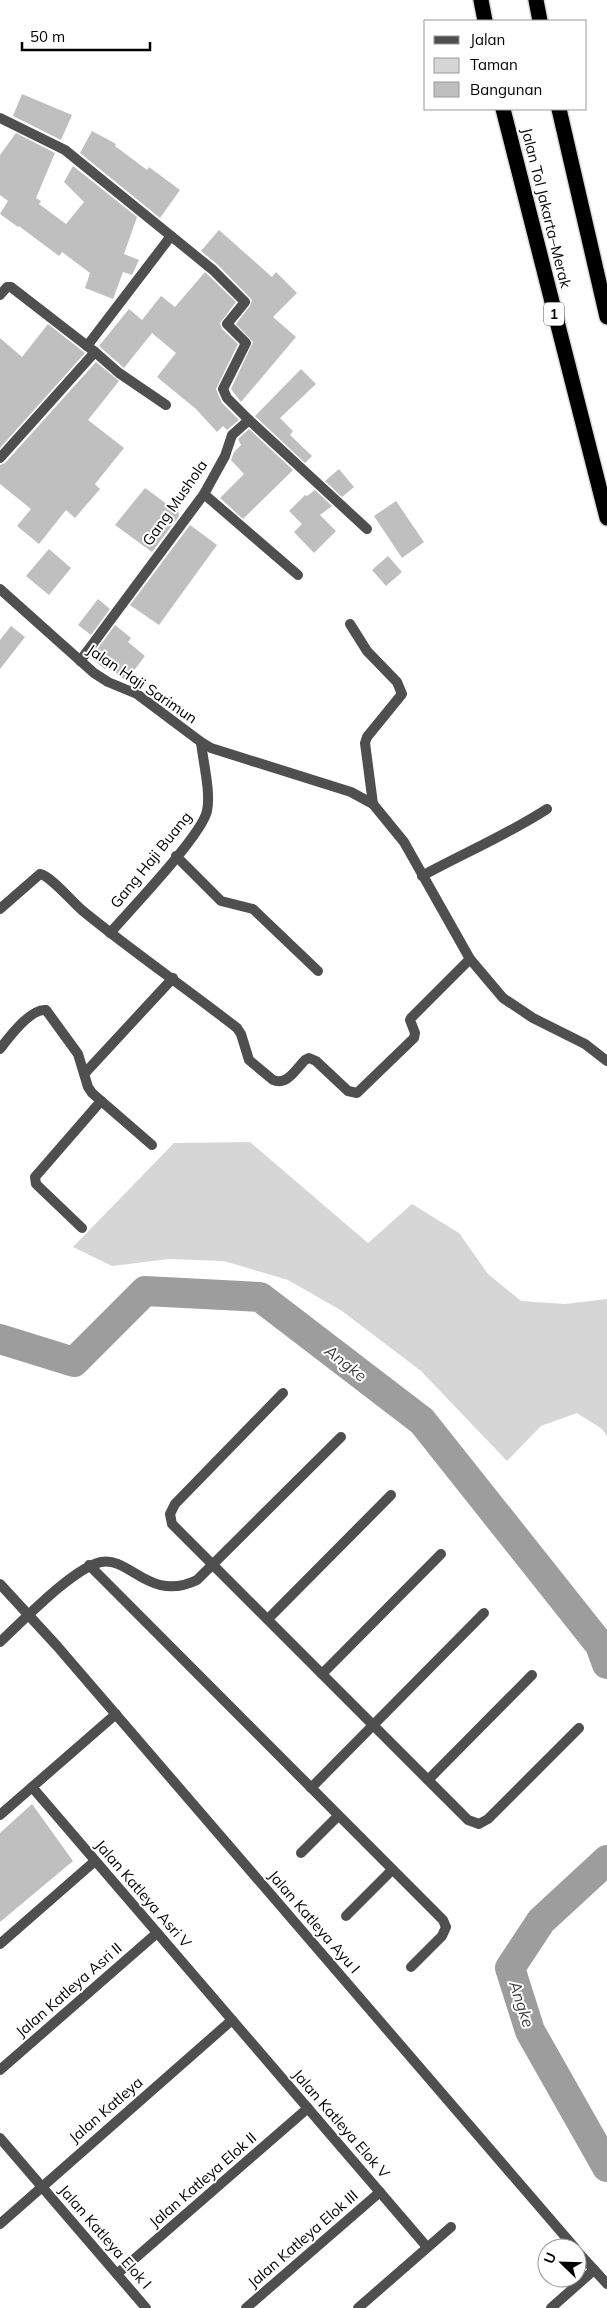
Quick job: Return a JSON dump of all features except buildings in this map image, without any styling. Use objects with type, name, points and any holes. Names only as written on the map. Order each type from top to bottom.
[{"type":"highway","points":[[481,0],[485,20]]},
{"type":"highway","points":[[536,0],[540,20]]},
{"type":"highway","name":"Jalan Tol Jakarta–Merak","points":[[504,110],[607,518]]},
{"type":"highway","points":[[558,110],[607,317]]},
{"type":"street","points":[[0,118],[65,150],[213,270],[245,302],[227,324],[246,343],[223,389],[227,398],[367,529]]},
{"type":"street","points":[[0,458],[91,349],[171,236]]},
{"type":"street","points":[[0,295],[6,287],[11,287],[119,373],[166,405]]},
{"type":"street","name":"Gang Mushola","points":[[80,661],[204,494],[226,456],[232,435],[249,420]]},
{"type":"street","points":[[204,494],[298,574]]},
{"type":"street","name":"Jalan Haji Sarimun","points":[[0,589],[80,661],[108,682],[147,701],[211,748],[351,792],[373,804]]},
{"type":"street","points":[[350,624],[367,651],[397,682],[402,694],[366,740],[365,746],[373,804],[404,842],[470,959],[502,998],[518,1009],[585,1044],[607,1061]]},
{"type":"street","name":"Gang Haji Buang","points":[[110,933],[200,826],[207,810],[201,742]]},
{"type":"street","points":[[422,876],[474,848],[517,828],[547,809]]},
{"type":"street","points":[[176,856],[221,901],[253,909],[318,971]]},
{"type":"street","points":[[0,909],[40,874],[43,875],[110,933],[173,978],[237,1028],[241,1034],[248,1060],[273,1080],[278,1082],[286,1080],[309,1058],[316,1061],[348,1091],[354,1093],[357,1093],[414,1038],[415,1033],[411,1018],[470,959]]},
{"type":"street","points":[[85,1073],[173,978]]},
{"type":"street","points":[[0,1048],[32,1014],[38,1010],[46,1010],[78,1054],[88,1087],[101,1101],[152,1145]]},
{"type":"street","points":[[82,1228],[36,1184],[35,1177],[101,1101]]},
{"type":"street","points":[[284,1393],[175,1504],[170,1514],[172,1524],[468,1820],[479,1824],[488,1820],[579,1728]]},
{"type":"street","points":[[0,1642],[78,1572],[89,1565],[103,1561],[118,1565],[141,1578],[159,1585],[173,1587],[185,1586],[197,1580],[340,1437]]},
{"type":"street","points":[[268,1619],[391,1495]]},
{"type":"street","points":[[322,1674],[441,1554]]},
{"type":"street","points":[[89,1565],[443,1920],[446,1927],[442,1936],[411,1967]]},
{"type":"street","name":"Jalan Katleya Ayu I","points":[[0,1584],[30,1615],[116,1714],[567,2238]]},
{"type":"street","points":[[310,1788],[484,1613]]},
{"type":"street","points":[[428,1780],[532,1675]]},
{"type":"street","points":[[0,1815],[116,1714]]},
{"type":"street","name":"Jalan Katleya Asri V","points":[[32,1787],[232,2020]]},
{"type":"street","points":[[301,1853],[338,1816]]},
{"type":"street","points":[[0,1944],[95,1861]]},
{"type":"street","points":[[346,1916],[392,1870]]},
{"type":"street","name":"Jalan Katleya Asri II","points":[[0,2070],[157,1933]]},
{"type":"street","name":"Jalan Katleya Elok V","points":[[232,2020],[427,2247]]},
{"type":"street","name":"Jalan Katleya","points":[[0,2224],[232,2020]]},
{"type":"street","name":"Jalan Katleya Elok II","points":[[117,2274],[308,2108]]},
{"type":"street","name":"Jalan Katleya Elok I","points":[[0,2138],[146,2308]]},
{"type":"street","name":"Jalan Katleya Elok III","points":[[246,2308],[380,2192]]},
{"type":"street","points":[[358,2308],[451,2227]]},
{"type":"street","name":"Jalan Katleya Ayu I","points":[[587,2262],[607,2284]]},
{"type":"street","points":[[551,2308],[594,2270]]},
{"type":"green space","points":[[250,1142],[368,1243],[412,1204],[459,1233],[488,1274],[521,1301],[565,1304],[607,1299],[607,1436],[602,1429],[577,1413],[541,1426],[507,1461],[421,1371],[342,1311],[288,1280],[224,1261],[169,1259],[112,1266],[73,1247],[174,1143]]},
{"type":"waterway","name":"Angke","points":[[0,1339],[74,1362],[145,1291],[260,1297],[422,1421],[600,1645],[607,1664]]},
{"type":"waterway","name":"Angke","points":[[607,1860],[541,1921],[510,1968],[530,2031],[607,2167]]}]
